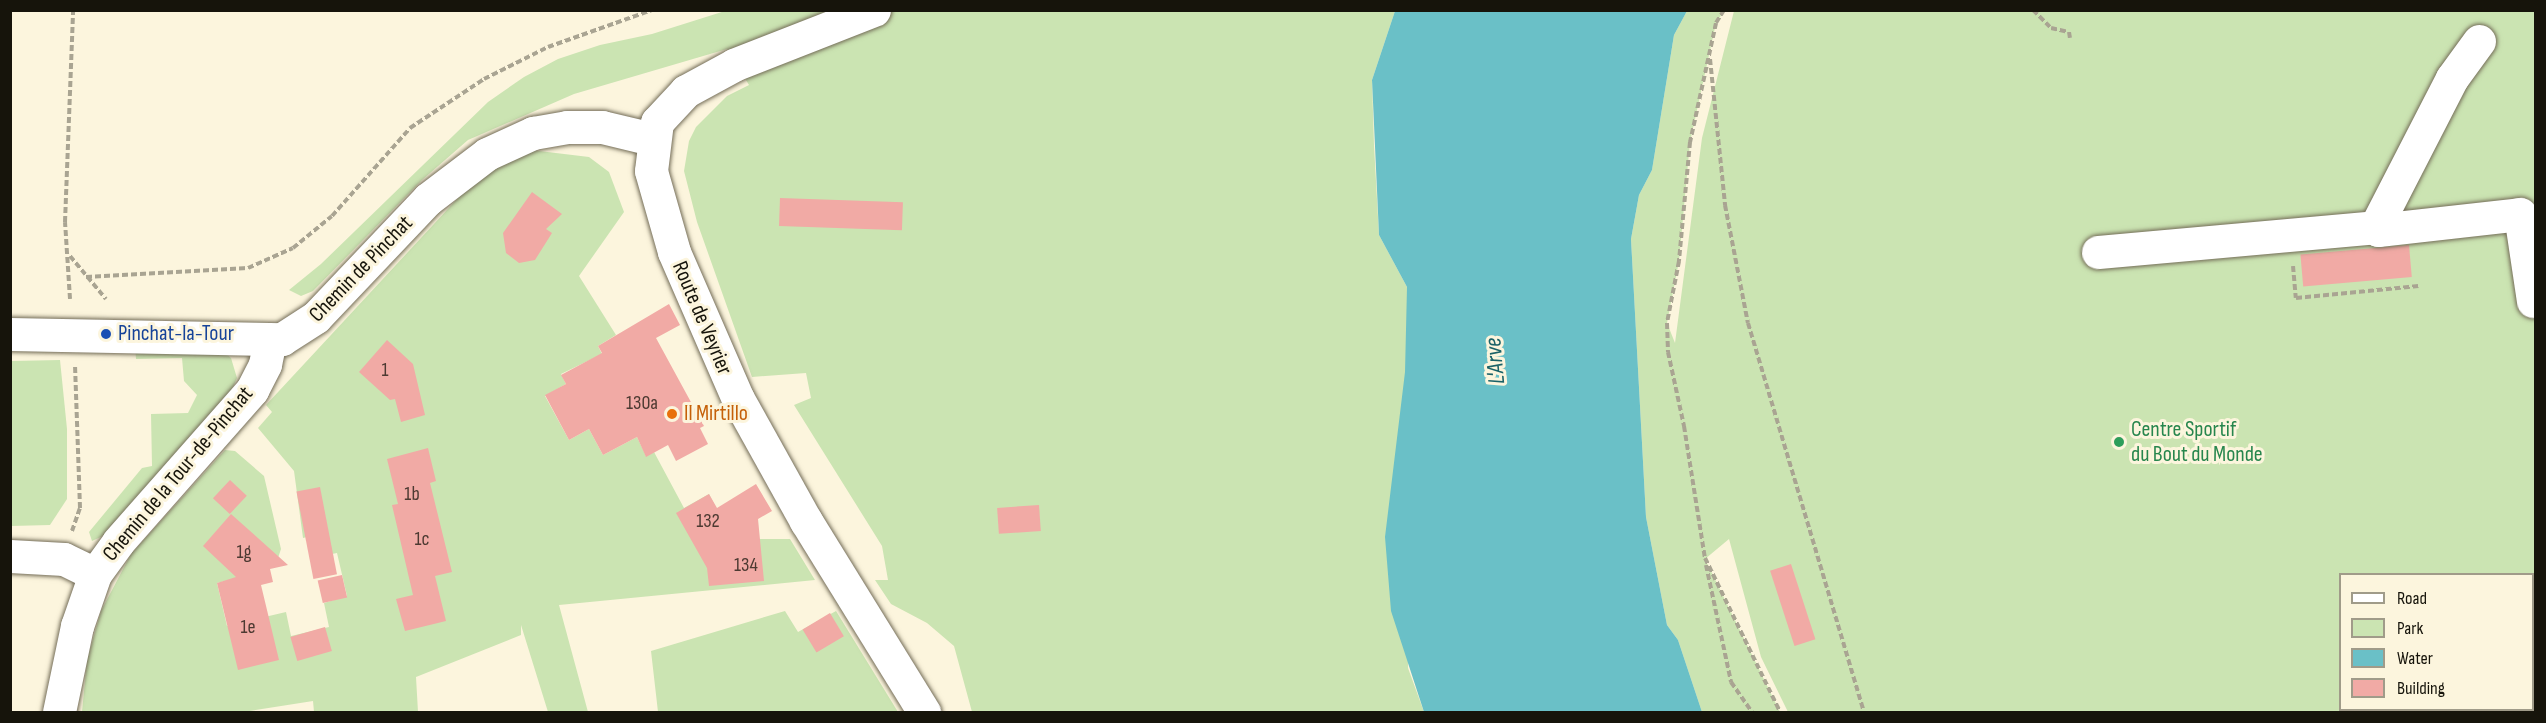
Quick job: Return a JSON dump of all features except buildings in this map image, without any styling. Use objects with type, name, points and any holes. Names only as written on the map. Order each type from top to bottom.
[{"type":"street","name":"Route de Veyrier","points":[[874,10],[700,82],[662,114],[652,139],[651,171],[660,214],[729,381],[806,521],[924,712]]},
{"type":"street","points":[[2378,227],[2452,78],[2479,41]]},
{"type":"street","name":"Chemin de Pinchat","points":[[10,334],[206,334],[270,340],[293,334],[316,317],[429,199],[487,154],[533,133],[567,127],[602,127],[652,139]]},
{"type":"street","points":[[2098,252],[2378,227],[2378,230],[2520,214],[2533,301]]},
{"type":"street","name":"Chemin de la Tour-de-Pinchat","points":[[60,712],[76,626],[95,574],[118,542],[252,390],[265,364],[270,340]]},
{"type":"street","points":[[10,556],[64,559],[95,574]]},
{"type":"path","points":[[70,299],[69,254],[65,222],[73,10]]},
{"type":"path","points":[[86,277],[249,268],[293,248],[332,216],[410,128],[484,79],[548,47],[652,10]]},
{"type":"path","points":[[1724,10],[1716,23],[1690,142],[1679,261],[1667,323],[1668,352],[1684,426],[1705,558],[1731,682],[1752,712]]},
{"type":"path","points":[[2033,10],[2051,28],[2069,32],[2070,38]]},
{"type":"path","points":[[1709,52],[1725,205],[1748,322],[1864,712]]},
{"type":"path","points":[[2290,235],[2296,298],[2418,286]]},
{"type":"path","points":[[69,254],[106,299]]},
{"type":"path","points":[[64,559],[80,508],[75,361]]},
{"type":"path","points":[[1705,558],[1780,712]]},
{"type":"green space","points":[[725,11],[1395,11],[1372,80],[1374,145],[1379,235],[1407,287],[1408,668],[1424,712],[972,712],[954,646],[927,623],[891,604],[875,580],[888,580],[882,546],[794,405],[811,398],[806,373],[752,377],[697,222],[684,171],[689,141],[696,127],[727,96],[749,85],[727,49],[574,94],[468,140],[422,180],[313,291],[301,296],[289,290],[321,264],[488,102],[524,77],[558,59],[600,45],[652,34]]},
{"type":"green space","name":"Centre Sportif du Bout du Monde","points":[[1687,11],[1724,11],[1716,23],[1690,142],[1679,261],[1667,323],[1675,343],[1702,138],[1734,11],[2535,11],[2535,712],[1788,712],[1761,657],[1729,539],[1705,559],[1780,712],[1702,712],[1678,640],[1667,625],[1646,517],[1631,239],[1639,195],[1652,170],[1674,35]]},
{"type":"green space","points":[[531,150],[589,157],[609,172],[624,212],[579,276],[616,335],[598,346],[602,354],[561,374],[566,384],[545,396],[569,440],[589,429],[603,455],[637,437],[646,456],[654,452],[684,508],[709,494],[732,539],[790,539],[815,580],[559,605],[588,712],[548,712],[521,625],[521,635],[416,677],[418,712],[314,712],[313,701],[243,712],[82,712],[87,660],[101,611],[131,554],[225,450],[235,451],[264,476],[281,549],[278,558],[246,576],[217,583],[227,626],[286,612],[291,636],[329,627],[324,603],[347,596],[337,553],[332,554],[327,532],[303,538],[294,471],[258,428],[272,412],[266,405],[459,197],[492,170]]},
{"type":"green space","points":[[135,346],[219,348],[231,358],[237,378],[230,394],[105,535],[92,541],[89,532],[142,468],[152,466],[151,414],[188,413],[197,395],[184,381],[182,358],[136,359]]},
{"type":"green space","points":[[60,360],[67,429],[67,499],[50,525],[11,526],[11,361]]},
{"type":"green space","points":[[785,611],[798,632],[836,611],[898,712],[658,712],[651,651]]},
{"type":"water","name":"L'Arve","points":[[1395,11],[1687,11],[1674,35],[1652,170],[1639,195],[1631,239],[1646,517],[1667,625],[1678,640],[1702,712],[1424,712],[1391,611],[1385,537],[1405,372],[1407,287],[1379,235],[1372,80]]},
{"type":"place","name":"Pinchat-la-Tour","points":[[106,334]]},
{"type":"place","name":"Il Mirtillo","points":[[672,414]]},
{"type":"place","name":"Centre Sportif du Bout du Monde","points":[[2119,442]]}]
